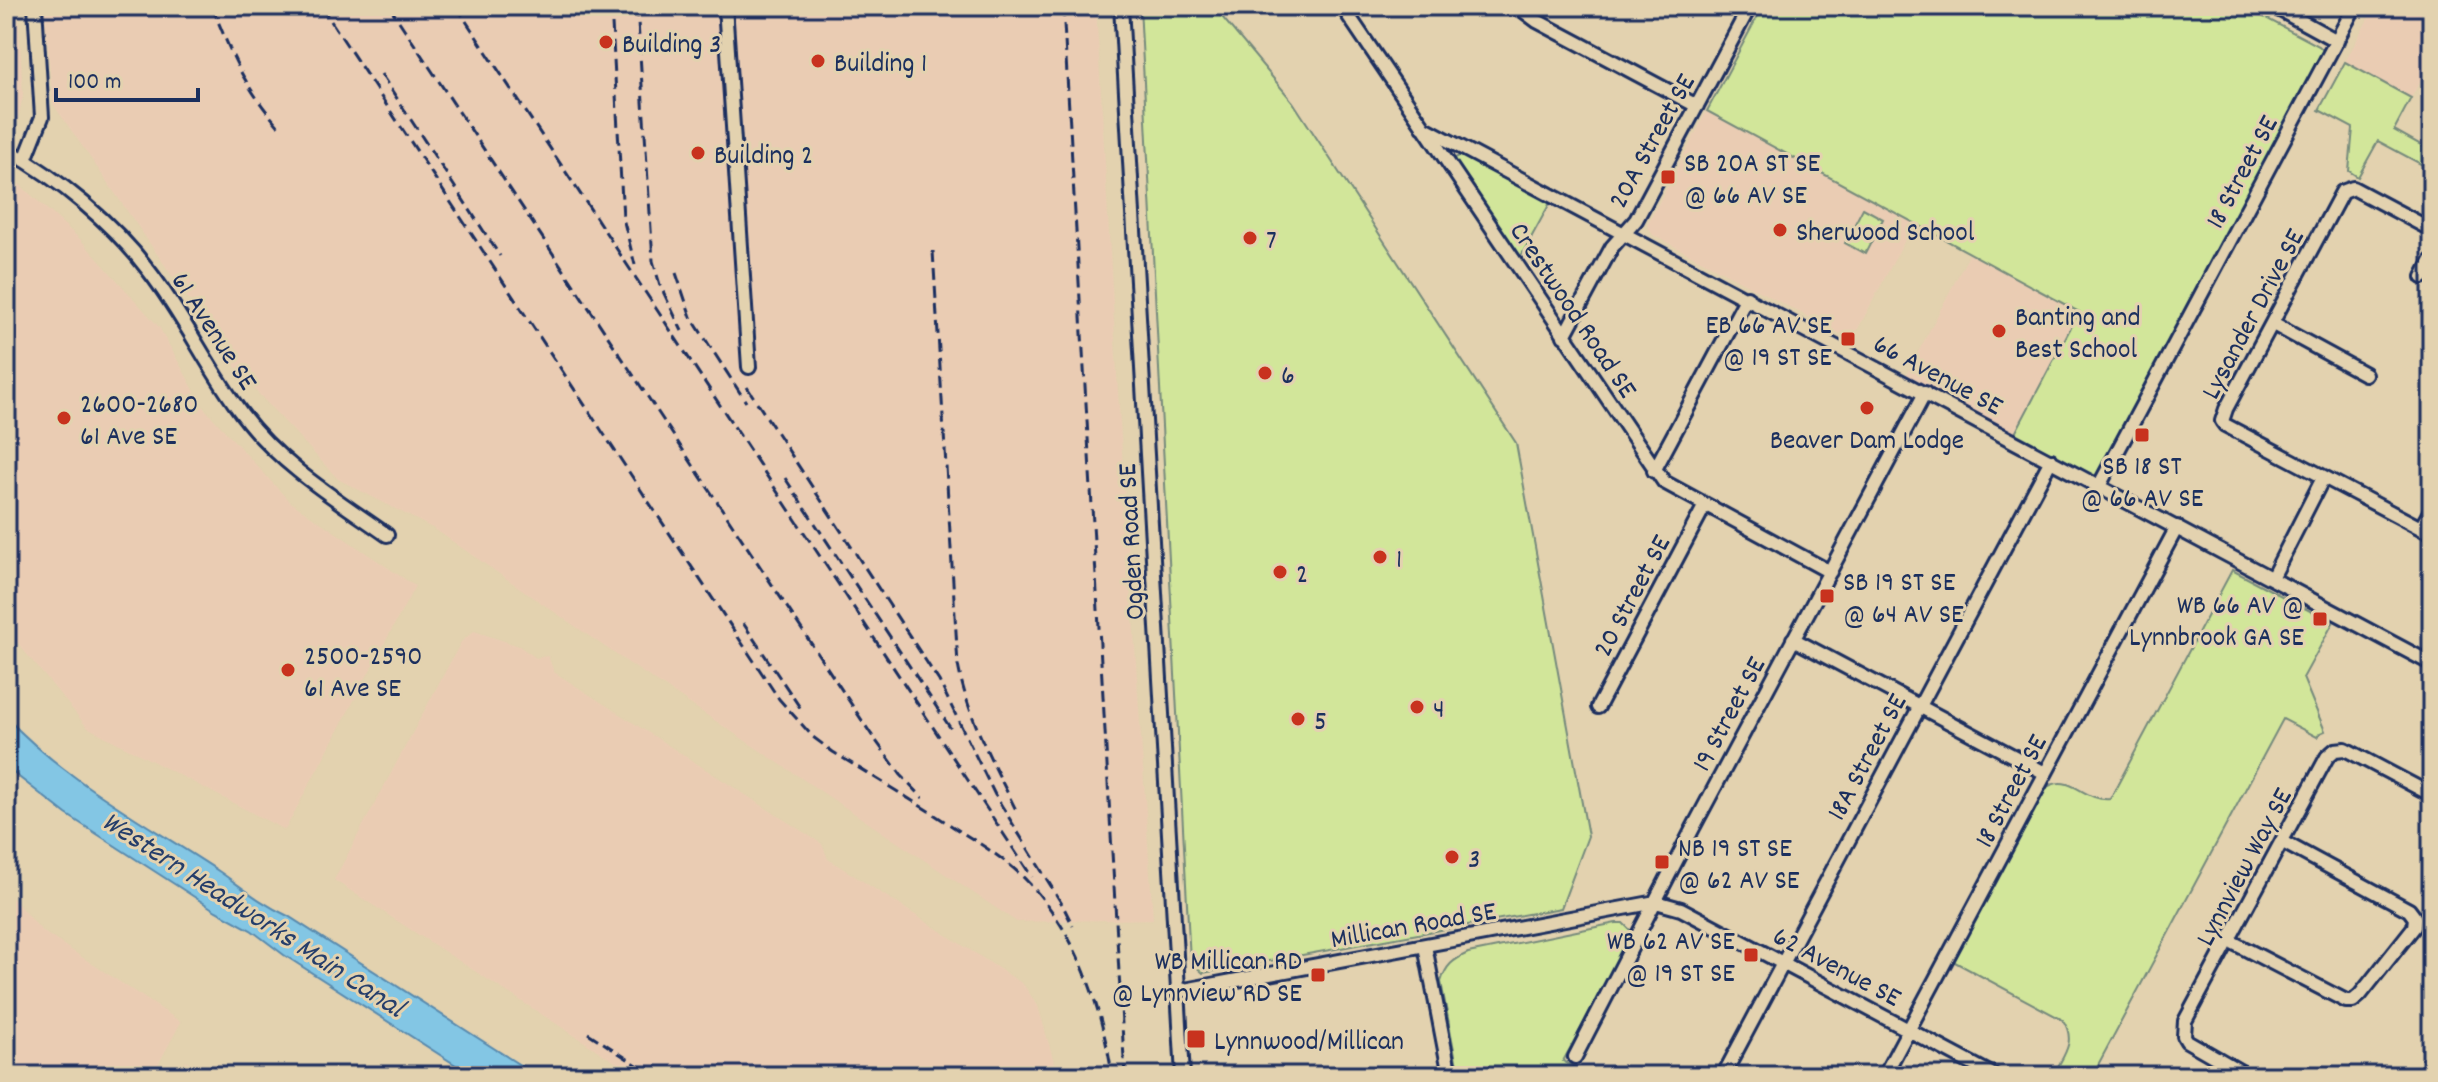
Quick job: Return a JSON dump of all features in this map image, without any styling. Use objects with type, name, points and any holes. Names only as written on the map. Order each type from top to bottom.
[{"type":"street","points":[[25,160],[42,117],[35,6]]},
{"type":"street","points":[[725,6],[749,367]]},
{"type":"street","name":"Ogden Road SE","points":[[1121,6],[1183,1076]]},
{"type":"street","name":"Crestwood Road SE","points":[[1342,6],[1654,471],[1664,482],[1830,572]]},
{"type":"street","points":[[1517,6],[1537,21],[1697,106]]},
{"type":"street","name":"20A Street SE","points":[[1564,336],[1612,247],[1636,220],[1750,6]]},
{"type":"street","points":[[2273,6],[2337,41]]},
{"type":"street","name":"18 Street SE","points":[[2099,486],[2355,6]]},
{"type":"street","name":"66 Avenue SE","points":[[1423,127],[2432,664]]},
{"type":"street","name":"61 Avenue SE","points":[[6,149],[25,160],[106,224],[149,271],[243,416],[299,474],[387,535]]},
{"type":"street","name":"Lysander Drive SE","points":[[2427,531],[2323,478],[2222,421],[2338,198],[2347,188],[2432,230]]},
{"type":"street","points":[[2423,277],[2432,260]]},
{"type":"street","points":[[1654,471],[1747,297]]},
{"type":"street","points":[[2273,324],[2365,374]]},
{"type":"street","name":"19 Street SE","points":[[1575,1057],[1925,393]]},
{"type":"street","name":"18A Street SE","points":[[1723,1076],[2051,460]]},
{"type":"street","points":[[2272,578],[2323,478]]},
{"type":"street","name":"20 Street SE","points":[[1598,707],[1705,505]]},
{"type":"street","points":[[2427,531],[2432,508]]},
{"type":"street","name":"18 Street SE","points":[[1884,1076],[2177,527]]},
{"type":"street","points":[[1793,639],[2045,773]]},
{"type":"street","name":"Lynnview Way SE","points":[[2248,1076],[2194,1047],[2184,1036],[2185,1021],[2327,757],[2335,750],[2345,749],[2432,795]]},
{"type":"street","points":[[2230,941],[2346,1001],[2353,1001],[2414,927],[2415,918],[2409,910],[2283,842]]},
{"type":"street","name":"Millican Road SE","points":[[1179,991],[1656,902]]},
{"type":"street","name":"62 Avenue SE","points":[[1656,902],[1681,909],[1995,1076]]},
{"type":"street","points":[[1425,946],[1450,1076]]},
{"type":"shaded area","points":[[6,6],[18,6],[23,96],[17,122],[6,117]]},
{"type":"shaded area","points":[[44,6],[1096,6],[1153,919],[1017,922],[618,656],[436,530],[338,479],[241,375],[53,104]]},
{"type":"shaded area","points":[[2375,6],[2432,6],[2432,59],[2411,98],[2345,62]]},
{"type":"shaded area","name":"Sherwood School","points":[[1707,111],[1914,223],[1852,340],[1653,235],[1647,225]]},
{"type":"shaded area","points":[[6,177],[19,184],[80,239],[159,327],[204,408],[289,501],[415,586],[285,830],[87,727],[6,629]]},
{"type":"shaded area","name":"Banting and Best School","points":[[1970,253],[2080,312],[2012,439],[1903,381]]},
{"type":"shaded area","points":[[474,631],[519,646],[536,658],[548,656],[554,672],[822,844],[828,859],[1023,984],[1038,1006],[1058,1076],[637,1076],[334,880],[461,642]]},
{"type":"shaded area","points":[[6,891],[42,931],[181,1022],[152,1076],[6,1076]]},
{"type":"shaded area","points":[[186,1061],[212,1076],[178,1076]]},
{"type":"green space","points":[[1140,6],[1213,6],[1293,102],[1516,443],[1588,836],[1561,908],[1203,973],[1190,961]]},
{"type":"green space","points":[[1763,6],[2243,6],[2319,46],[2329,56],[2099,486],[2012,439],[2079,312],[1707,111]]},
{"type":"green space","points":[[2345,62],[2411,98],[2394,130],[2432,151],[2432,170],[2378,141],[2358,177],[2349,171],[2353,128],[2319,110]]},
{"type":"green space","points":[[1461,155],[1550,203],[1520,258],[1455,163],[1455,158]]},
{"type":"green space","points":[[1863,208],[1883,219],[1865,254],[1845,243]]},
{"type":"green space","points":[[2232,570],[2333,623],[2303,678],[2325,731],[2317,737],[2283,719],[2092,1076],[2053,1076],[2069,1042],[2063,1020],[1953,961],[2044,789],[2061,783],[2100,799],[2110,799]]},
{"type":"green space","points":[[1623,923],[1633,933],[1563,1061],[1590,1076],[1459,1076],[1441,982],[1451,964],[1468,953]]},
{"type":"water","name":"Western Headworks Main Canal","points":[[6,717],[81,782],[261,901],[537,1076],[473,1076],[284,955],[251,930],[216,911],[66,814],[6,767]]},
{"type":"railway","points":[[212,6],[240,71],[281,129]]},
{"type":"railway","points":[[321,6],[779,699],[813,737],[833,752],[985,847],[1027,881],[1059,922],[1083,968],[1100,1017],[1111,1068]]},
{"type":"railway","points":[[389,6],[871,734],[901,775],[923,798]]},
{"type":"railway","points":[[456,6],[1032,877]]},
{"type":"railway","points":[[611,6],[623,218],[635,265]]},
{"type":"railway","points":[[637,6],[653,261],[660,285],[682,331]]},
{"type":"railway","points":[[1063,6],[1125,1076]]},
{"type":"railway","points":[[381,74],[500,256]]},
{"type":"railway","points":[[933,251],[958,665],[975,723],[1018,814]]},
{"type":"railway","points":[[676,273],[691,317],[746,402]]},
{"type":"railway","points":[[747,387],[939,681],[995,795],[1073,926]]},
{"type":"railway","points":[[785,478],[953,732]]},
{"type":"railway","points":[[743,623],[803,712]]},
{"type":"railway","points":[[588,1033],[654,1076]]},
{"type":"place","name":"Building 3","points":[[606,42]]},
{"type":"place","name":"Building 1","points":[[818,61]]},
{"type":"place","name":"Building 2","points":[[698,153]]},
{"type":"place","name":"SB 20A ST SE @ 66 AV SE","points":[[1668,177]]},
{"type":"place","name":"Sherwood School","points":[[1780,230]]},
{"type":"place","name":"7","points":[[1250,238]]},
{"type":"place","name":"Banting and Best School","points":[[1999,331]]},
{"type":"place","name":"EB 66 AV SE @ 19 ST SE","points":[[1848,339]]},
{"type":"place","name":"6","points":[[1265,373]]},
{"type":"place","name":"Beaver Dam Lodge","points":[[1867,408]]},
{"type":"place","name":"2600-2680 61 Ave SE","points":[[64,418]]},
{"type":"place","name":"SB 18 ST @ 66 AV SE","points":[[2142,435]]},
{"type":"place","name":"1","points":[[1380,557]]},
{"type":"place","name":"2","points":[[1280,572]]},
{"type":"place","name":"SB 19 ST SE @ 64 AV SE","points":[[1827,596]]},
{"type":"place","name":"WB 66 AV @ Lynnbrook GA SE","points":[[2320,619]]},
{"type":"place","name":"2500-2590 61 Ave SE","points":[[288,670]]},
{"type":"place","name":"4","points":[[1417,707]]},
{"type":"place","name":"5","points":[[1298,719]]},
{"type":"place","name":"3","points":[[1452,857]]},
{"type":"place","name":"NB 19 ST SE @ 62 AV SE","points":[[1662,862]]},
{"type":"place","name":"WB 62 AV SE @ 19 ST SE","points":[[1751,955]]},
{"type":"place","name":"WB Millican RD @ Lynnview RD SE","points":[[1318,975]]},
{"type":"place","name":"Lynnwood/Millican","points":[[1196,1039]]}]
